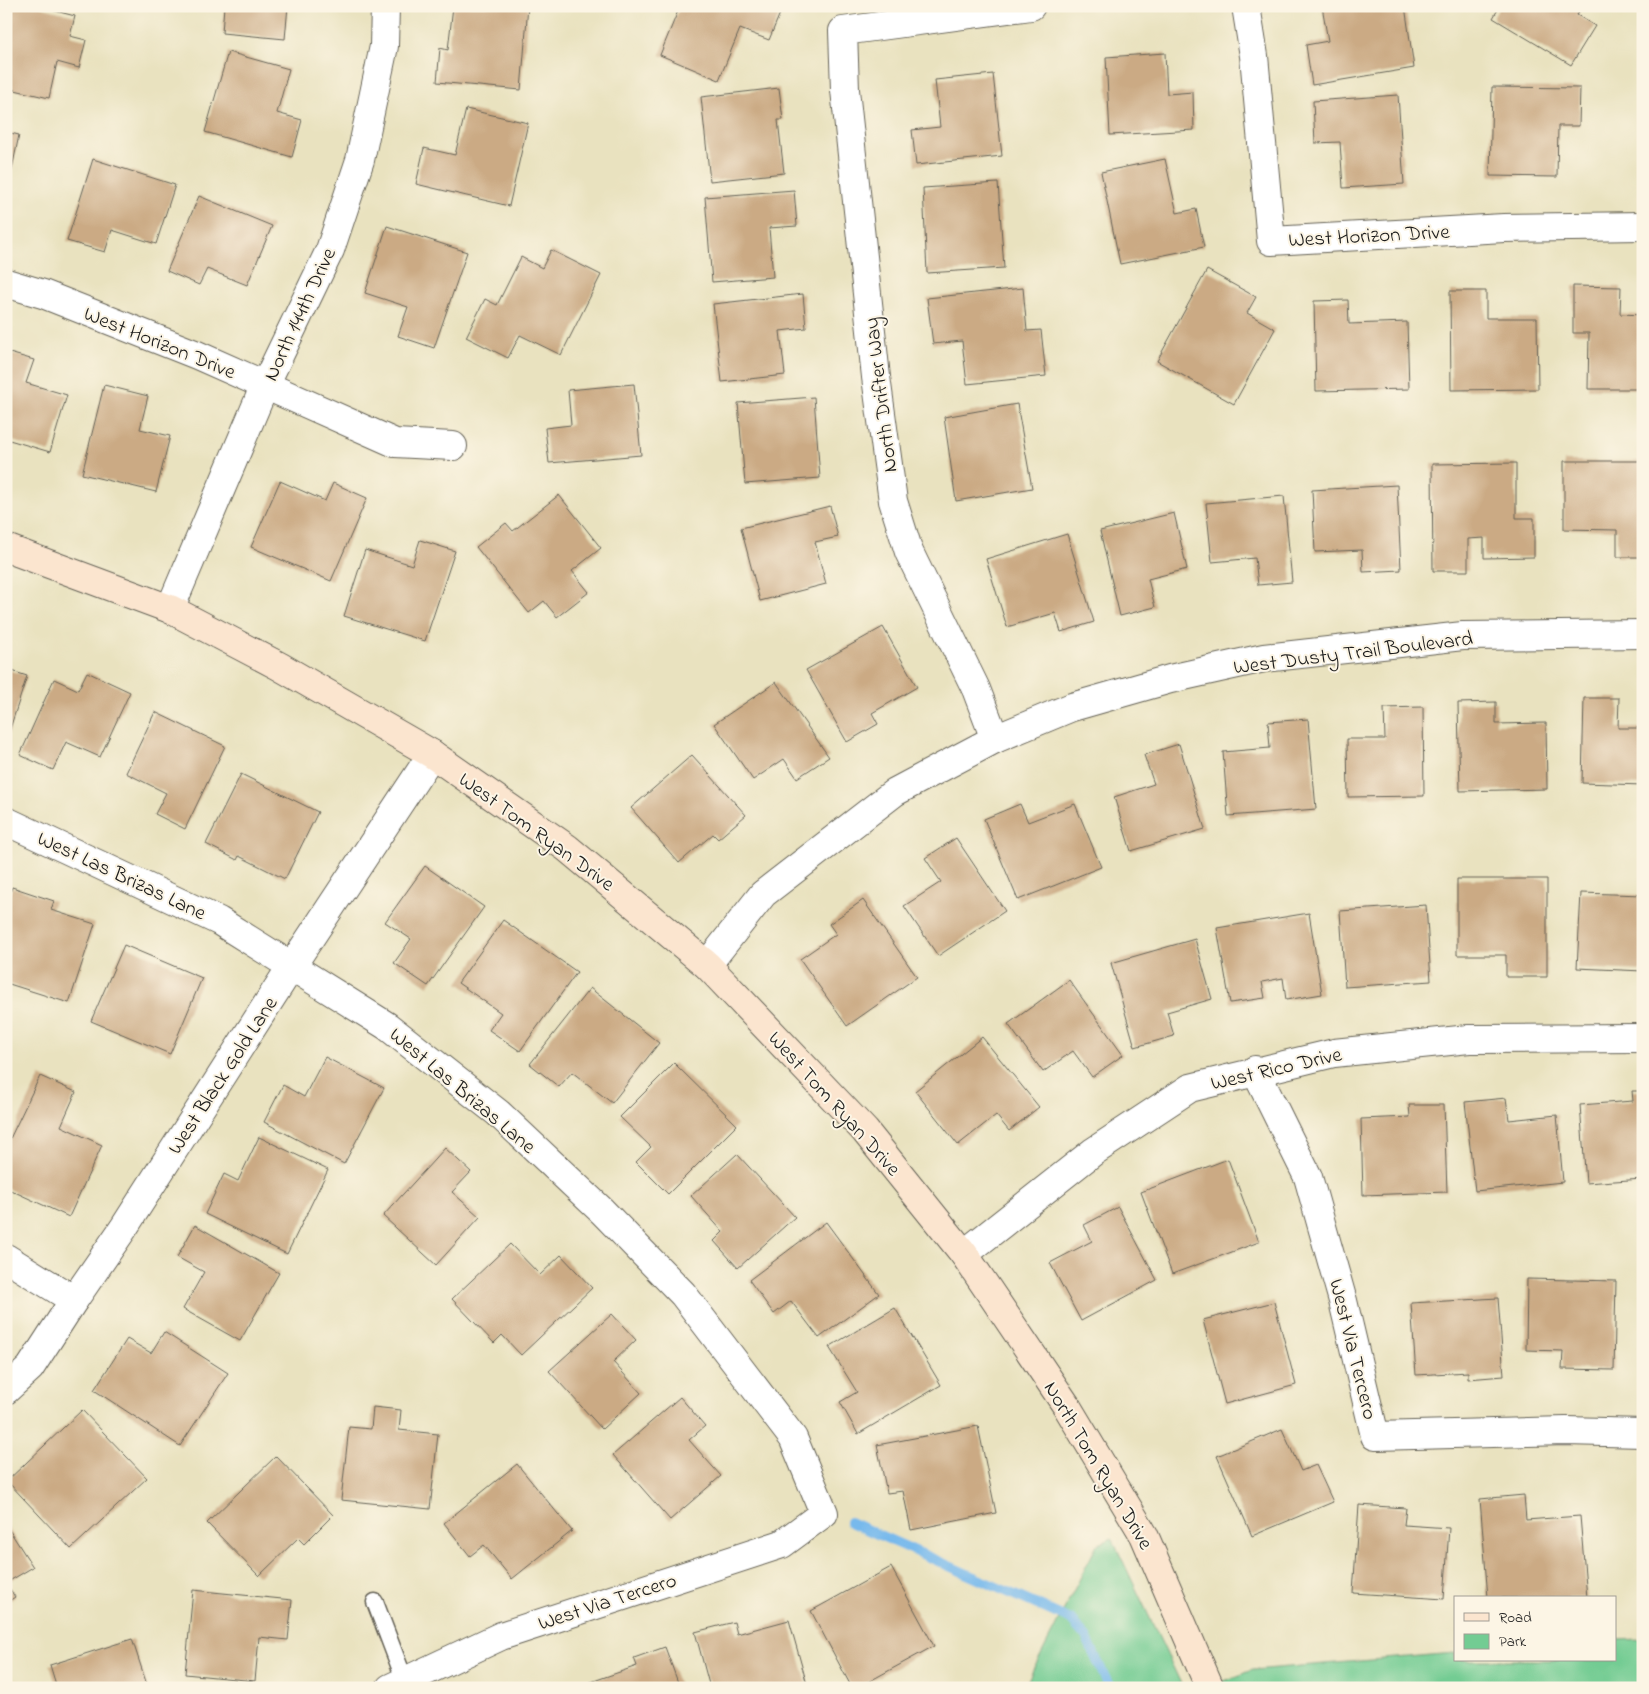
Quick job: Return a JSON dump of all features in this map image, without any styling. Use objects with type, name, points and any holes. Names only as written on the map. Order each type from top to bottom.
[{"type":"street","name":"North 144th Drive","points":[[170,609],[265,385],[330,250],[360,160],[384,46],[385,6]]},
{"type":"street","name":"North Drifter Way","points":[[995,739],[976,689],[909,552],[893,501],[876,377],[845,90],[842,32],[1031,6]]},
{"type":"street","name":"West Horizon Drive","points":[[1246,6],[1254,56],[1271,241],[1504,228],[1643,226]]},
{"type":"street","name":"West Horizon Drive","points":[[6,283],[44,294],[197,355],[394,443],[453,446]]},
{"type":"street","name":"West Tom Ryan Drive","points":[[6,548],[170,609],[279,666],[432,754],[567,848],[707,964],[865,1131],[964,1254]]},
{"type":"street","name":"West Dusty Trail Boulevard","points":[[707,964],[763,894],[895,792],[995,739],[1072,707],[1170,679],[1264,658],[1462,636],[1643,634]]},
{"type":"street","name":"West Black Gold Lane","points":[[6,1390],[30,1368],[74,1300],[123,1230],[291,966],[432,754]]},
{"type":"street","name":"West Las Brizas Lane","points":[[6,821],[219,921],[387,1026],[498,1113],[602,1211],[683,1294],[793,1438],[824,1513]]},
{"type":"street","name":"West Rico Drive","points":[[964,1254],[1093,1152],[1190,1088],[1255,1070],[1334,1053],[1469,1039],[1643,1038]]},
{"type":"street","name":"West Via Tercero","points":[[1255,1070],[1308,1177],[1343,1301],[1375,1436],[1566,1431],[1643,1432]]},
{"type":"street","name":"North Tom Ryan Drive","points":[[964,1254],[1066,1405],[1144,1535],[1210,1688]]},
{"type":"street","points":[[6,1258],[74,1300]]},
{"type":"street","name":"West Via Tercero","points":[[397,1684],[501,1636],[782,1544],[824,1513]]},
{"type":"lane","points":[[375,1602],[397,1684]]},
{"type":"green space","points":[[1112,1538],[1183,1688],[1024,1688],[1097,1545]]},
{"type":"green space","points":[[1643,1639],[1643,1688],[1206,1688],[1253,1670],[1454,1653],[1454,1662],[1616,1662],[1616,1640]]},
{"type":"building","points":[[6,6],[36,6],[75,16],[70,36],[86,40],[79,68],[57,62],[49,98],[6,88]]},
{"type":"building","points":[[224,6],[288,6],[285,39],[222,33]]},
{"type":"building","points":[[453,6],[528,6],[521,90],[437,82],[440,48],[448,50]]},
{"type":"building","points":[[680,6],[783,6],[769,40],[740,29],[719,80],[660,55]]},
{"type":"building","points":[[1322,6],[1405,6],[1414,68],[1312,85],[1306,45],[1328,41]]},
{"type":"building","points":[[1500,6],[1582,6],[1577,15],[1595,26],[1571,65],[1493,18]]},
{"type":"building","points":[[228,52],[289,69],[277,113],[302,120],[292,157],[205,132]]},
{"type":"building","points":[[1165,53],[1167,94],[1193,92],[1194,130],[1110,135],[1106,57]]},
{"type":"building","points":[[993,74],[1002,156],[916,165],[912,130],[940,127],[935,80]]},
{"type":"building","points":[[1492,87],[1580,88],[1579,126],[1558,126],[1557,177],[1490,176]]},
{"type":"building","points":[[779,88],[783,120],[778,120],[784,173],[710,181],[701,97]]},
{"type":"building","points":[[1398,95],[1404,184],[1343,188],[1340,142],[1315,143],[1313,101]]},
{"type":"building","points":[[466,109],[528,123],[509,206],[416,184],[424,148],[455,155]]},
{"type":"building","points":[[6,132],[19,135],[7,193],[6,193]]},
{"type":"building","points":[[93,159],[175,185],[156,244],[112,230],[105,252],[67,241]]},
{"type":"building","points":[[1165,159],[1177,213],[1196,209],[1204,247],[1120,264],[1101,172]]},
{"type":"building","points":[[998,183],[1004,268],[927,273],[923,188]]},
{"type":"building","points":[[794,190],[797,226],[769,228],[773,277],[712,282],[705,197]]},
{"type":"building","points":[[199,196],[272,226],[247,285],[207,269],[199,285],[167,271]]},
{"type":"building","points":[[387,226],[467,252],[434,348],[398,336],[408,307],[365,293]]},
{"type":"building","points":[[551,250],[601,275],[561,355],[520,335],[508,358],[466,337],[485,299],[497,305],[521,257],[542,268]]},
{"type":"building","points":[[1207,270],[1256,297],[1247,313],[1275,329],[1234,404],[1157,361]]},
{"type":"building","points":[[1573,286],[1621,287],[1620,314],[1643,315],[1643,389],[1588,389],[1589,333],[1573,333]]},
{"type":"building","points":[[1023,288],[1027,331],[1041,330],[1046,376],[967,384],[962,341],[933,344],[927,298]]},
{"type":"building","points":[[1450,291],[1486,291],[1486,318],[1537,318],[1538,389],[1451,390]]},
{"type":"building","points":[[803,294],[806,328],[780,331],[785,375],[722,382],[713,304]]},
{"type":"building","points":[[1348,300],[1349,324],[1407,322],[1409,389],[1316,391],[1314,301]]},
{"type":"building","points":[[6,352],[34,360],[26,383],[67,395],[50,452],[6,439]]},
{"type":"building","points":[[634,384],[641,455],[549,463],[545,428],[571,425],[568,390]]},
{"type":"building","points":[[104,385],[148,396],[140,429],[170,436],[156,492],[82,474]]},
{"type":"building","points":[[814,397],[820,478],[745,484],[738,403]]},
{"type":"building","points":[[1017,404],[1032,488],[956,501],[944,417]]},
{"type":"building","points":[[1564,461],[1643,461],[1643,557],[1617,557],[1617,530],[1564,529]]},
{"type":"building","points":[[1516,463],[1516,518],[1534,518],[1534,557],[1484,558],[1484,538],[1468,539],[1468,571],[1433,571],[1432,464]]},
{"type":"building","points":[[280,481],[325,501],[333,483],[367,498],[331,581],[251,547]]},
{"type":"building","points":[[1397,485],[1401,570],[1363,572],[1362,550],[1315,552],[1312,490]]},
{"type":"building","points":[[559,495],[601,548],[572,571],[589,592],[557,617],[544,601],[529,613],[476,547],[506,523],[513,531]]},
{"type":"building","points":[[1284,496],[1292,582],[1258,585],[1255,558],[1212,562],[1206,503]]},
{"type":"building","points":[[830,506],[838,537],[815,542],[826,584],[760,601],[741,528]]},
{"type":"building","points":[[1174,513],[1187,569],[1148,579],[1155,607],[1120,616],[1100,531]]},
{"type":"building","points":[[1067,534],[1094,622],[1061,632],[1055,613],[1007,627],[986,559]]},
{"type":"building","points":[[420,540],[455,551],[425,641],[344,616],[365,550],[412,565]]},
{"type":"building","points":[[883,627],[917,687],[872,713],[878,724],[847,742],[806,670]]},
{"type":"building","points":[[6,669],[27,676],[7,738],[6,738]]},
{"type":"building","points":[[87,672],[130,692],[100,757],[66,742],[53,770],[20,755],[54,679],[78,690]]},
{"type":"building","points":[[776,682],[829,757],[797,778],[784,759],[753,780],[714,724]]},
{"type":"building","points":[[1584,698],[1619,698],[1618,728],[1643,728],[1643,785],[1582,783]]},
{"type":"building","points":[[1496,702],[1496,724],[1546,723],[1547,789],[1460,791],[1458,703]]},
{"type":"building","points":[[1423,707],[1424,796],[1348,797],[1347,739],[1385,739],[1384,708]]},
{"type":"building","points":[[155,712],[225,746],[185,829],[155,814],[166,793],[126,773]]},
{"type":"building","points":[[1308,719],[1316,809],[1228,816],[1223,752],[1270,748],[1268,722]]},
{"type":"building","points":[[1179,744],[1205,829],[1131,851],[1114,797],[1154,784],[1144,755]]},
{"type":"building","points":[[692,755],[746,815],[718,839],[713,834],[679,863],[631,808]]},
{"type":"building","points":[[241,774],[318,812],[285,879],[239,856],[237,860],[206,844]]},
{"type":"building","points":[[1020,804],[1028,822],[1075,804],[1101,867],[1018,900],[984,819]]},
{"type":"building","points":[[956,838],[1005,911],[938,956],[904,906],[941,882],[925,858]]},
{"type":"building","points":[[425,866],[484,907],[428,986],[394,963],[411,939],[385,922]]},
{"type":"building","points":[[1457,879],[1547,879],[1547,977],[1506,977],[1506,955],[1457,955]]},
{"type":"building","points":[[12,887],[54,901],[51,910],[95,924],[69,1003],[6,983],[6,904]]},
{"type":"building","points":[[1581,893],[1643,895],[1643,971],[1577,968]]},
{"type":"building","points":[[863,900],[917,977],[847,1026],[800,959],[836,934],[829,924]]},
{"type":"building","points":[[1426,905],[1431,981],[1345,987],[1340,911]]},
{"type":"building","points":[[1309,913],[1322,994],[1286,1000],[1283,978],[1262,982],[1265,998],[1230,1003],[1217,928]]},
{"type":"building","points":[[503,920],[577,972],[520,1051],[489,1030],[501,1013],[458,983]]},
{"type":"building","points":[[1195,939],[1212,999],[1167,1012],[1174,1036],[1135,1047],[1111,963]]},
{"type":"building","points":[[124,945],[202,978],[170,1054],[91,1021]]},
{"type":"building","points":[[1069,980],[1123,1055],[1092,1077],[1073,1051],[1043,1072],[1008,1024]]},
{"type":"building","points":[[590,988],[659,1043],[612,1103],[572,1072],[559,1087],[530,1064]]},
{"type":"building","points":[[982,1037],[1039,1107],[1009,1131],[996,1115],[958,1145],[915,1091]]},
{"type":"building","points":[[325,1057],[384,1088],[344,1164],[264,1122],[283,1085],[304,1097]]},
{"type":"building","points":[[674,1063],[737,1125],[668,1194],[636,1162],[651,1147],[620,1117]]},
{"type":"building","points":[[40,1076],[76,1092],[61,1126],[102,1145],[69,1217],[6,1188],[6,1147]]},
{"type":"building","points":[[1632,1091],[1643,1091],[1643,1179],[1586,1183],[1580,1105],[1633,1101]]},
{"type":"building","points":[[1506,1098],[1509,1120],[1557,1115],[1563,1182],[1475,1191],[1465,1102]]},
{"type":"building","points":[[1409,1105],[1444,1105],[1447,1192],[1363,1195],[1361,1119],[1410,1117]]},
{"type":"building","points":[[259,1137],[328,1170],[287,1254],[205,1214],[224,1174],[238,1181]]},
{"type":"building","points":[[445,1148],[471,1172],[452,1192],[480,1217],[436,1265],[383,1216]]},
{"type":"building","points":[[737,1154],[795,1217],[738,1268],[714,1241],[723,1232],[691,1196]]},
{"type":"building","points":[[1228,1159],[1259,1242],[1172,1274],[1141,1192]]},
{"type":"building","points":[[1118,1207],[1157,1280],[1081,1321],[1050,1263],[1092,1241],[1084,1225]]},
{"type":"building","points":[[826,1222],[879,1294],[819,1338],[791,1301],[774,1314],[749,1280]]},
{"type":"building","points":[[195,1225],[279,1273],[240,1341],[183,1309],[204,1272],[177,1257]]},
{"type":"building","points":[[510,1244],[540,1275],[561,1255],[592,1288],[521,1355],[502,1335],[494,1343],[452,1299]]},
{"type":"building","points":[[1527,1279],[1616,1281],[1614,1370],[1562,1369],[1563,1351],[1526,1350]]},
{"type":"building","points":[[1498,1298],[1504,1376],[1468,1379],[1468,1372],[1416,1375],[1411,1303]]},
{"type":"building","points":[[1274,1302],[1296,1385],[1225,1404],[1203,1320]]},
{"type":"building","points":[[895,1308],[941,1385],[858,1434],[840,1402],[857,1392],[829,1347]]},
{"type":"building","points":[[612,1314],[636,1340],[613,1362],[641,1393],[602,1429],[549,1371]]},
{"type":"building","points":[[164,1332],[228,1373],[180,1446],[94,1390],[127,1339],[151,1353]]},
{"type":"building","points":[[680,1397],[705,1426],[689,1440],[721,1476],[670,1520],[613,1455]]},
{"type":"building","points":[[373,1407],[401,1410],[399,1430],[438,1434],[430,1509],[341,1500],[349,1427],[371,1429]]},
{"type":"building","points":[[82,1410],[147,1478],[71,1549],[7,1481]]},
{"type":"building","points":[[978,1426],[996,1513],[911,1530],[903,1491],[887,1493],[877,1445]]},
{"type":"building","points":[[1282,1429],[1301,1471],[1316,1465],[1333,1502],[1252,1536],[1217,1456]]},
{"type":"building","points":[[276,1456],[333,1515],[304,1544],[298,1538],[259,1576],[207,1523]]},
{"type":"building","points":[[517,1464],[572,1531],[512,1579],[484,1545],[470,1556],[444,1523]]},
{"type":"building","points":[[1524,1495],[1526,1520],[1580,1516],[1587,1596],[1488,1596],[1480,1499]]},
{"type":"building","points":[[1359,1505],[1406,1508],[1404,1525],[1449,1528],[1444,1599],[1353,1593]]},
{"type":"building","points":[[6,1525],[33,1567],[6,1583]]},
{"type":"building","points":[[891,1567],[934,1646],[857,1688],[852,1688],[811,1611]]},
{"type":"building","points":[[6,1583],[15,1597],[6,1603]]},
{"type":"building","points":[[193,1590],[292,1600],[288,1640],[259,1637],[255,1681],[185,1674]]},
{"type":"building","points":[[789,1620],[808,1688],[710,1688],[695,1632],[734,1622],[737,1634]]},
{"type":"building","points":[[132,1639],[148,1688],[57,1688],[50,1665]]},
{"type":"building","points":[[665,1647],[680,1688],[586,1688],[585,1684],[637,1666],[634,1658]]},
{"type":"waterway","points":[[850,1522],[1071,1620],[1086,1637],[1110,1688]]}]
